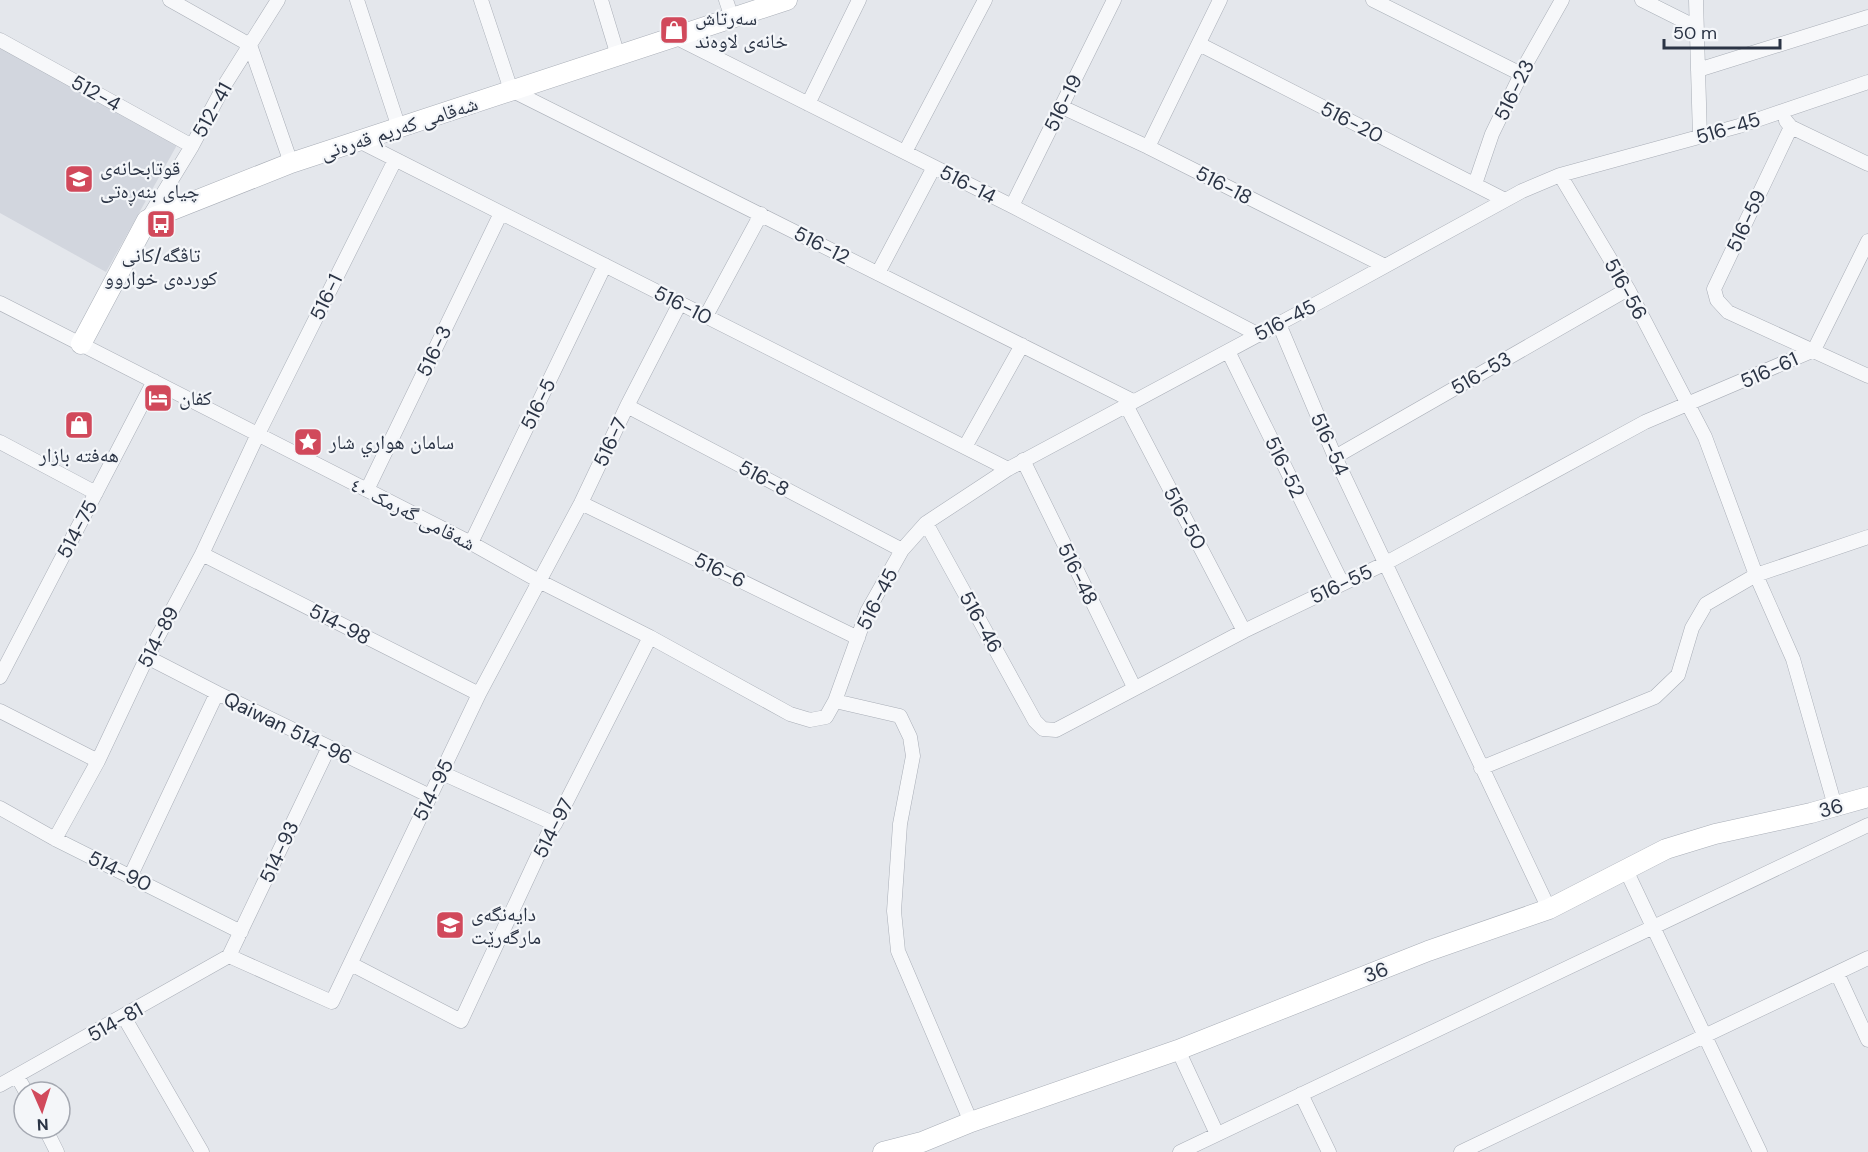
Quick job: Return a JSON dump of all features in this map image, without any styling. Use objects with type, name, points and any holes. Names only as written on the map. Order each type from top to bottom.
[{"type":"street","points":[[170,0],[250,45],[291,164]]},
{"type":"street","name":"512-41","points":[[147,220],[192,146],[224,86],[278,0]]},
{"type":"street","points":[[357,0],[399,128]]},
{"type":"street","points":[[481,0],[511,90]]},
{"type":"street","points":[[601,0],[618,56]]},
{"type":"street","name":"شەقامی کەریم قەرەنی","points":[[147,220],[291,164],[675,37],[729,9],[787,0]]},
{"type":"street","points":[[808,104],[859,0]]},
{"type":"street","points":[[905,152],[985,0]]},
{"type":"street","name":"516-19","points":[[1012,206],[1114,0]]},
{"type":"street","points":[[1148,147],[1220,0]]},
{"type":"street","points":[[1373,0],[1521,74]]},
{"type":"street","name":"516-23","points":[[1475,184],[1492,134],[1521,74],[1562,0]]},
{"type":"street","points":[[1642,0],[1696,27]]},
{"type":"street","points":[[1696,0],[1700,137]]},
{"type":"street","points":[[1698,70],[1868,17]]},
{"type":"street","name":"516-14","points":[[675,37],[1012,206],[1258,334]]},
{"type":"street","name":"512-4","points":[[0,40],[192,146]]},
{"type":"street","name":"516-20","points":[[1198,44],[1505,200]]},
{"type":"street","name":"516-45","points":[[826,717],[836,701],[867,612],[902,550],[927,523],[1008,469],[1522,191],[1560,175],[1700,137],[1868,82]]},
{"type":"street","name":"516-12","points":[[511,90],[1022,345],[1129,403]]},
{"type":"street","name":"516-18","points":[[1062,106],[1385,266]]},
{"type":"street","points":[[1779,112],[1791,127],[1868,164]]},
{"type":"street","name":"516-59","points":[[1791,127],[1714,289],[1717,300],[1728,312],[1814,350]]},
{"type":"street","name":"516-10","points":[[359,141],[1008,469]]},
{"type":"street","name":"516-1","points":[[258,434],[395,159]]},
{"type":"street","points":[[878,273],[934,167]]},
{"type":"street","name":"516-56","points":[[1560,175],[1628,289],[1705,437],[1756,575],[1793,659],[1835,806]]},
{"type":"street","name":"516-3","points":[[367,490],[501,213]]},
{"type":"street","points":[[706,316],[760,214]]},
{"type":"street","points":[[81,344],[147,220]]},
{"type":"street","name":"516-61","points":[[1646,422],[1814,350],[1868,241]]},
{"type":"street","name":"516-5","points":[[471,543],[605,266]]},
{"type":"street","name":"516-53","points":[[1335,457],[1628,289]]},
{"type":"street","name":"شەقامی گەرمک ٤٠","points":[[0,303],[471,543],[790,714],[810,720],[826,717]]},
{"type":"street","name":"516-7","points":[[539,581],[581,503],[627,406],[680,303]]},
{"type":"street","name":"516-54","points":[[1279,324],[1335,457],[1549,909]]},
{"type":"street","points":[[965,447],[1022,345]]},
{"type":"street","points":[[1814,350],[1868,376]]},
{"type":"street","name":"516-52","points":[[1228,351],[1342,583]]},
{"type":"street","name":"514-75","points":[[0,677],[154,381]]},
{"type":"street","name":"516-50","points":[[1129,403],[1244,631]]},
{"type":"street","name":"516-8","points":[[627,406],[902,550]]},
{"type":"street","name":"516-55","points":[[1035,721],[1043,729],[1056,730],[1244,631],[1386,563],[1646,422]]},
{"type":"street","name":"514-89","points":[[55,839],[98,761],[147,657],[202,554],[258,434]]},
{"type":"street","points":[[0,442],[96,493]]},
{"type":"street","name":"516-48","points":[[1023,460],[1134,687]]},
{"type":"street","name":"516-6","points":[[581,503],[858,638]]},
{"type":"street","name":"516-46","points":[[927,523],[1035,721]]},
{"type":"street","points":[[1481,768],[1655,697],[1678,675],[1692,628],[1706,604],[1756,575],[1868,537]]},
{"type":"street","name":"514-98","points":[[202,554],[479,694]]},
{"type":"street","name":"514-95","points":[[229,956],[332,1002],[479,694],[539,581]]},
{"type":"street","name":"514-97","points":[[351,964],[461,1021],[548,834],[650,637]]},
{"type":"street","name":"Qaiwan 514-96","points":[[147,657],[430,796]]},
{"type":"street","points":[[131,875],[217,693]]},
{"type":"street","points":[[836,701],[900,716],[910,737],[913,756],[900,824],[894,911],[898,951],[971,1122]]},
{"type":"street","points":[[0,711],[98,761]]},
{"type":"street","name":"514-93","points":[[229,956],[329,747]]},
{"type":"street","points":[[442,773],[555,824]]},
{"type":"street","name":"36","points":[[883,1152],[924,1147],[971,1122],[1178,1050],[1428,951],[1549,909],[1666,849],[1715,834],[1868,797]]},
{"type":"street","name":"514-90","points":[[0,808],[55,839],[241,932]]},
{"type":"street","points":[[1188,1150],[1216,1134],[1868,825]]},
{"type":"street","points":[[1626,870],[1758,1151]]},
{"type":"street","name":"514-81","points":[[0,1085],[229,956]]},
{"type":"street","points":[[1462,1152],[1868,958]]},
{"type":"street","points":[[1837,973],[1868,1040]]},
{"type":"street","points":[[124,1017],[202,1152]]},
{"type":"street","points":[[1178,1050],[1216,1134]]},
{"type":"street","points":[[17,1076],[19,1080]]},
{"type":"street","points":[[1301,1094],[1329,1152]]},
{"type":"shaded area","name":"قوتابحانەی چیای بنەڕەتی","points":[[0,42],[177,145],[106,272],[0,213]]},
{"type":"place","name":"سەرتاش خانەی لاوەند","points":[[674,30]]},
{"type":"place","name":"قوتابحانەی چیای بنەڕەتی","points":[[79,179]]},
{"type":"place","name":"تاڤگە/کانی کوردەی خواروو","points":[[161,224]]},
{"type":"place","name":"كفان","points":[[158,398]]},
{"type":"place","name":"هەفتە بازار","points":[[79,425]]},
{"type":"place","name":"سامان هواري شار","points":[[308,442]]},
{"type":"place","name":"دایەنگەی مارگەرێت","points":[[450,925]]}]
